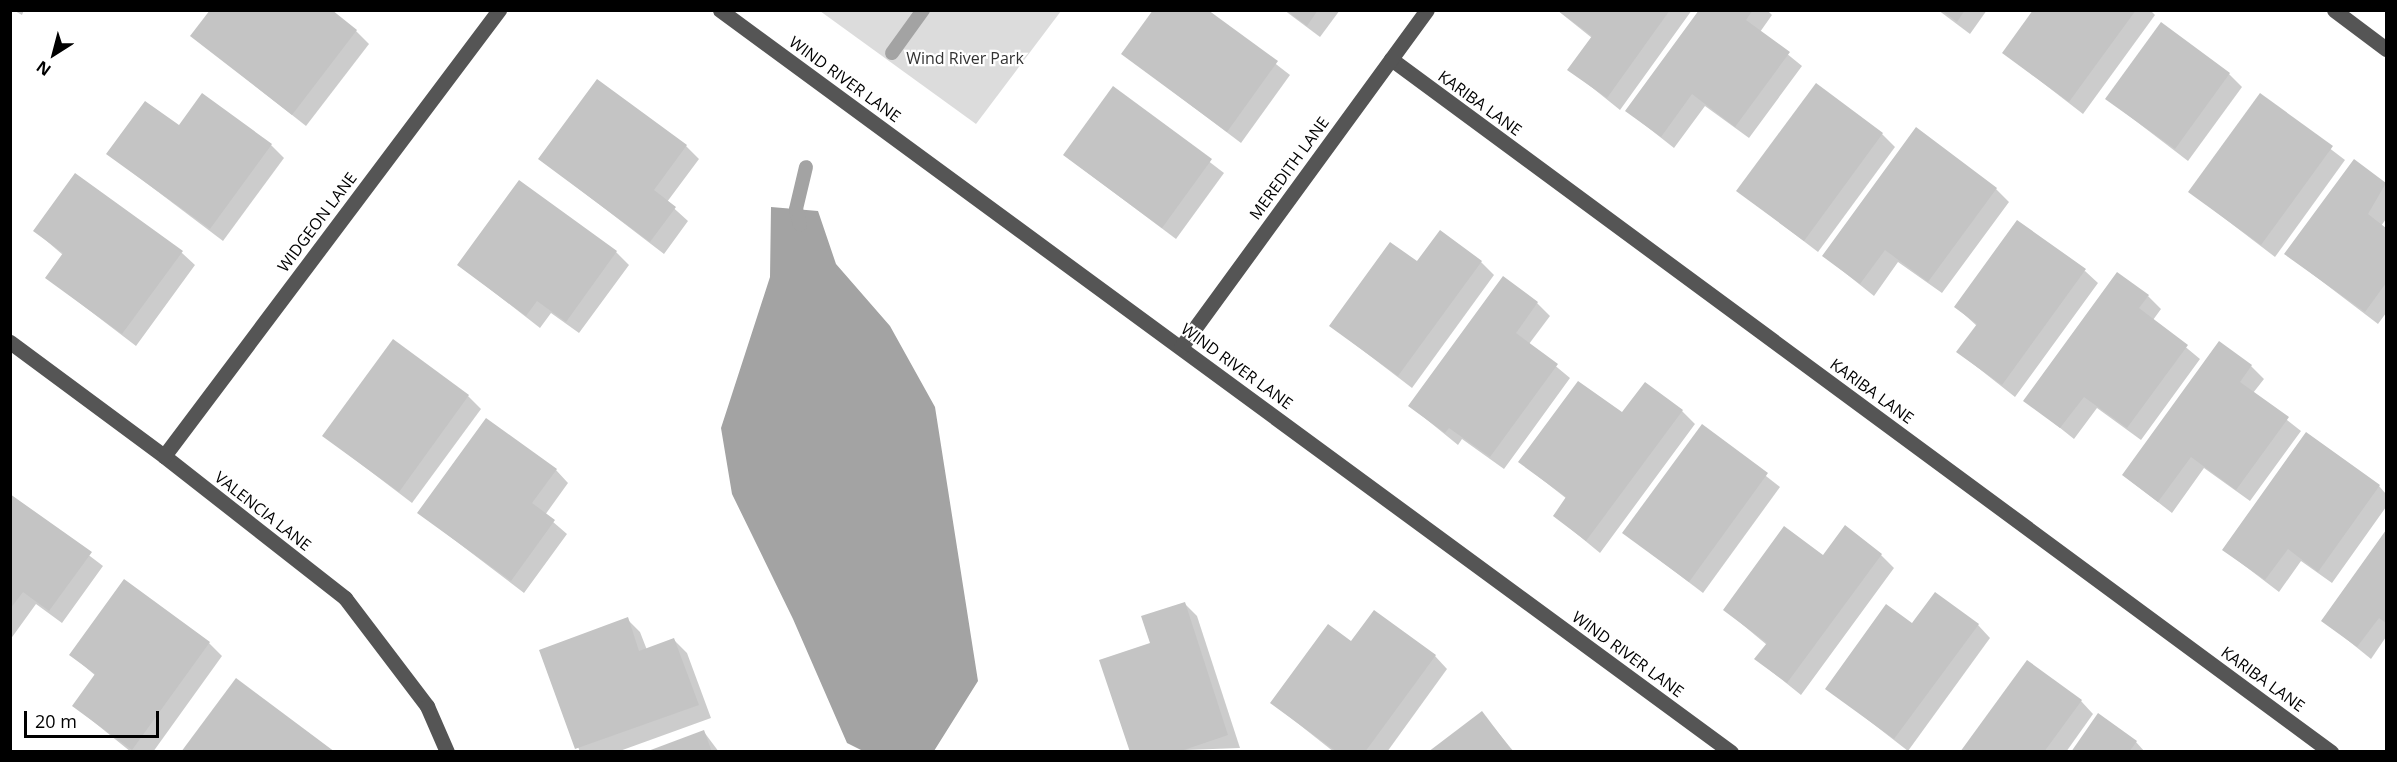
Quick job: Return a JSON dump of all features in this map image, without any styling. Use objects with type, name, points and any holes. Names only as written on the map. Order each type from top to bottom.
[{"type":"street","name":"WIDGEON LANE","points":[[164,456],[499,10]]},
{"type":"street","name":"WIND RIVER LANE","points":[[720,10],[1731,752]]},
{"type":"street","name":"MEREDITH LANE","points":[[1181,347],[1426,10]]},
{"type":"street","points":[[2334,10],[2386,49]]},
{"type":"street","name":"KARIBA LANE","points":[[1391,59],[2331,752]]},
{"type":"street","name":"VALENCIA LANE","points":[[10,342],[164,456],[345,598],[427,706],[447,752]]},
{"type":"green space","name":"Wind River Park","points":[[820,11],[1061,11],[976,124]]},
{"type":"shaded area","points":[[771,207],[818,211],[836,264],[890,326],[935,407],[978,681],[934,751],[863,751],[847,743],[793,619],[732,494],[721,428],[770,277]]},
{"type":"building","points":[[210,10],[332,10],[357,30],[292,115],[190,36]]},
{"type":"building","points":[[1153,10],[1208,10],[1278,61],[1227,132],[1121,54]]},
{"type":"building","points":[[1286,10],[1318,10],[1307,26]]},
{"type":"building","points":[[1557,10],[1670,10],[1607,98],[1567,70],[1592,36]]},
{"type":"building","points":[[1699,10],[1753,10],[1746,20],[1790,52],[1735,127],[1692,94],[1661,137],[1625,111]]},
{"type":"building","points":[[1941,10],[1965,10],[1957,22]]},
{"type":"building","points":[[2033,10],[2136,10],[2069,102],[2002,53]]},
{"type":"building","points":[[2161,22],[2230,73],[2175,149],[2105,99]]},
{"type":"building","points":[[597,79],[687,145],[654,190],[676,207],[650,242],[538,159]]},
{"type":"building","points":[[1816,83],[1883,133],[1804,241],[1736,191]]},
{"type":"building","points":[[1113,86],[1212,159],[1162,228],[1063,155]]},
{"type":"building","points":[[202,93],[272,144],[210,229],[106,154],[145,101],[179,125]]},
{"type":"building","points":[[2260,93],[2333,146],[2261,245],[2188,192]]},
{"type":"building","points":[[1916,127],[1997,188],[1928,282],[1885,250],[1860,284],[1822,256]]},
{"type":"building","points":[[2354,159],[2386,183],[2368,214],[2386,228],[2386,283],[2365,312],[2284,254]]},
{"type":"building","points":[[75,173],[183,251],[122,334],[45,278],[63,253],[33,231]]},
{"type":"building","points":[[519,180],[617,251],[566,322],[537,301],[526,316],[457,265]]},
{"type":"building","points":[[2017,220],[2086,269],[2002,385],[1956,352],[1977,324],[1954,307]]},
{"type":"building","points":[[1440,230],[1482,261],[1398,376],[1329,326],[1390,242],[1417,261]]},
{"type":"building","points":[[2117,272],[2149,295],[2139,308],[2188,345],[2127,428],[2084,397],[2060,428],[2023,401]]},
{"type":"building","points":[[1503,276],[1538,302],[1516,333],[1558,364],[1490,457],[1449,428],[1445,433],[1408,406]]},
{"type":"building","points":[[393,339],[469,395],[399,492],[322,436]]},
{"type":"building","points":[[2219,341],[2252,365],[2240,382],[2289,417],[2236,490],[2191,457],[2158,502],[2122,475]]},
{"type":"building","points":[[1578,381],[1622,412],[1645,382],[1683,410],[1586,541],[1553,516],[1566,497],[1518,462]]},
{"type":"building","points":[[486,418],[557,469],[532,503],[555,520],[511,581],[417,513]]},
{"type":"building","points":[[1702,424],[1768,473],[1689,582],[1622,533]]},
{"type":"building","points":[[2306,432],[2380,485],[2318,572],[2288,549],[2265,580],[2222,550]]},
{"type":"building","points":[[10,494],[92,552],[49,611],[23,592],[10,609]]},
{"type":"building","points":[[1845,525],[1882,554],[1787,683],[1754,659],[1767,643],[1723,610],[1784,526],[1823,555]]},
{"type":"building","points":[[2386,530],[2386,623],[2379,618],[2357,647],[2321,621]]},
{"type":"building","points":[[124,579],[210,642],[132,750],[72,706],[95,674],[69,655]]},
{"type":"building","points":[[1935,592],[1979,624],[1894,739],[1825,689],[1886,604],[1912,623]]},
{"type":"building","points":[[1185,602],[1228,735],[1178,752],[1130,752],[1099,660],[1150,643],[1141,616]]},
{"type":"building","points":[[1374,610],[1436,655],[1365,752],[1337,752],[1270,703],[1328,624],[1351,641]]},
{"type":"building","points":[[628,617],[639,651],[674,638],[699,705],[575,749],[539,650]]},
{"type":"building","points":[[2027,660],[2082,700],[2044,752],[1960,752]]},
{"type":"building","points":[[236,678],[335,752],[181,752]]},
{"type":"building","points":[[1482,711],[1513,752],[1428,752]]},
{"type":"building","points":[[2098,713],[2137,741],[2129,752],[2071,752]]},
{"type":"building","points":[[704,730],[712,752],[648,752],[648,751]]},
{"type":"waterway","points":[[892,53],[923,10]]},
{"type":"waterway","points":[[800,225],[796,209],[806,167]]}]
